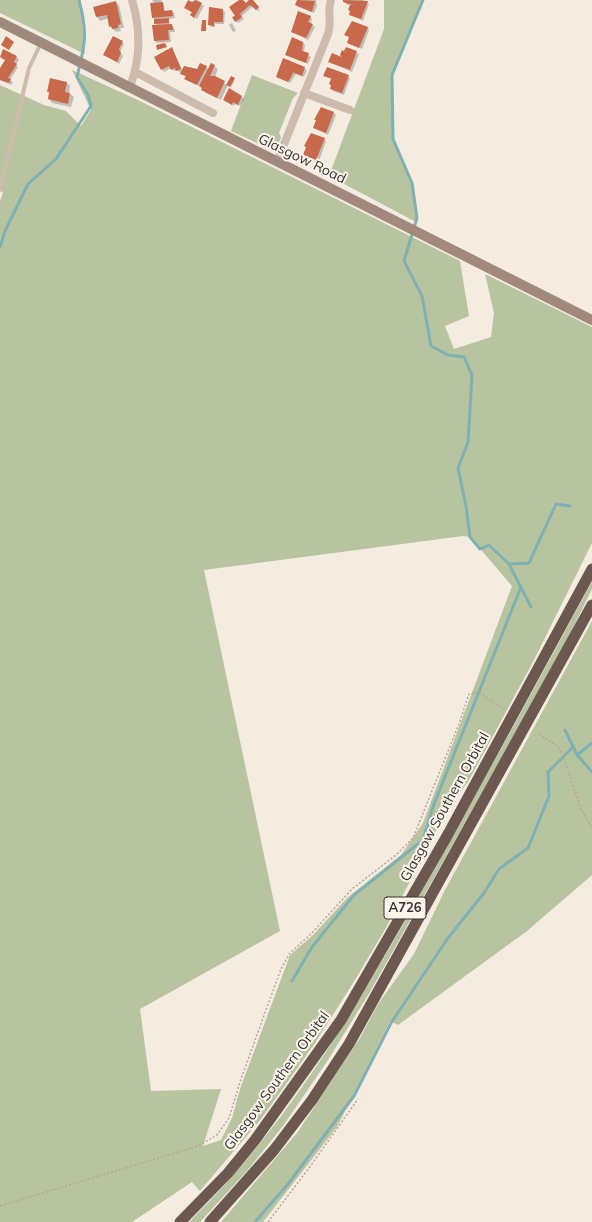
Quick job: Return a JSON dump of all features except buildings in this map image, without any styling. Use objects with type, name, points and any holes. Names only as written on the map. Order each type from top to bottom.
[{"type":"highway","name":"Glasgow Southern Orbital","points":[[180,1222],[228,1173],[255,1140],[341,1020],[455,823],[592,568]]},
{"type":"highway","name":"A726","points":[[210,1222],[274,1150],[312,1100],[349,1044],[592,605]]},
{"type":"main road","name":"Glasgow Road","points":[[0,22],[592,320]]},
{"type":"street","points":[[130,87],[139,55],[139,34],[132,0]]},
{"type":"street","points":[[277,162],[329,29],[328,11],[331,0]]},
{"type":"street","points":[[135,72],[213,113]]},
{"type":"street","points":[[304,92],[350,110]]},
{"type":"lane","points":[[0,190],[29,68],[42,43]]},
{"type":"path","points":[[0,1206],[198,1146],[217,1135],[229,1118],[240,1079],[266,1010],[290,953],[311,934],[352,889],[396,855],[413,838],[419,827],[470,694],[478,692],[505,710]]},
{"type":"path","points":[[540,734],[557,746],[562,753],[581,809],[592,828]]},
{"type":"path","points":[[268,1222],[309,1168],[358,1099]]},
{"type":"green space","points":[[0,0],[80,0],[85,54],[0,13]]},
{"type":"green space","points":[[384,0],[423,0],[392,75],[393,139],[412,183],[417,218],[416,222],[329,176],[384,29]]},
{"type":"green space","points":[[72,70],[140,101],[460,261],[469,316],[445,326],[454,349],[491,337],[494,313],[485,274],[592,327],[592,543],[533,662],[468,782],[446,811],[387,926],[355,980],[315,1043],[261,1119],[200,1191],[192,1182],[132,1222],[0,1222],[0,201],[3,193],[0,187],[0,85],[44,105],[66,111],[81,126],[91,110]],"holes":[[[463,536],[470,537],[512,586],[423,823],[401,855],[347,898],[313,935],[290,955],[240,1089],[232,1118],[221,1140],[203,1146],[221,1089],[151,1091],[140,1009],[280,931],[204,570]]]},
{"type":"green space","points":[[252,75],[298,93],[293,98],[279,133],[281,138],[274,151],[231,131]]},
{"type":"green space","points":[[592,581],[592,589],[565,644],[370,992],[326,1063],[283,1126],[247,1171],[200,1222],[189,1222],[227,1182],[262,1141],[295,1097],[356,1005],[411,910]]},
{"type":"green space","points":[[592,621],[592,875],[527,931],[398,1025],[390,1021],[337,1127],[263,1222],[221,1222],[297,1133],[360,1038],[378,1004],[414,954],[445,890]]},
{"type":"waterway","points":[[0,247],[5,231],[28,184],[56,159],[91,106],[88,95],[77,77],[84,47],[84,22],[79,0]]},
{"type":"waterway","points":[[423,0],[392,75],[393,139],[412,183],[417,218],[404,261],[422,296],[431,346],[448,355],[464,357],[472,375],[468,442],[458,468],[466,506],[470,537],[480,549],[489,545],[509,564],[531,607]]},
{"type":"waterway","points":[[509,564],[529,563],[556,504],[570,506]]},
{"type":"waterway","points":[[292,981],[312,947],[354,895],[423,840],[434,804],[521,587]]},
{"type":"waterway","points":[[565,730],[577,755],[592,772]]},
{"type":"waterway","points":[[577,755],[592,743]]},
{"type":"waterway","points":[[255,1222],[288,1184],[354,1096],[391,1023],[448,938],[484,893],[499,869],[528,848],[549,796],[548,772],[573,747]]}]
